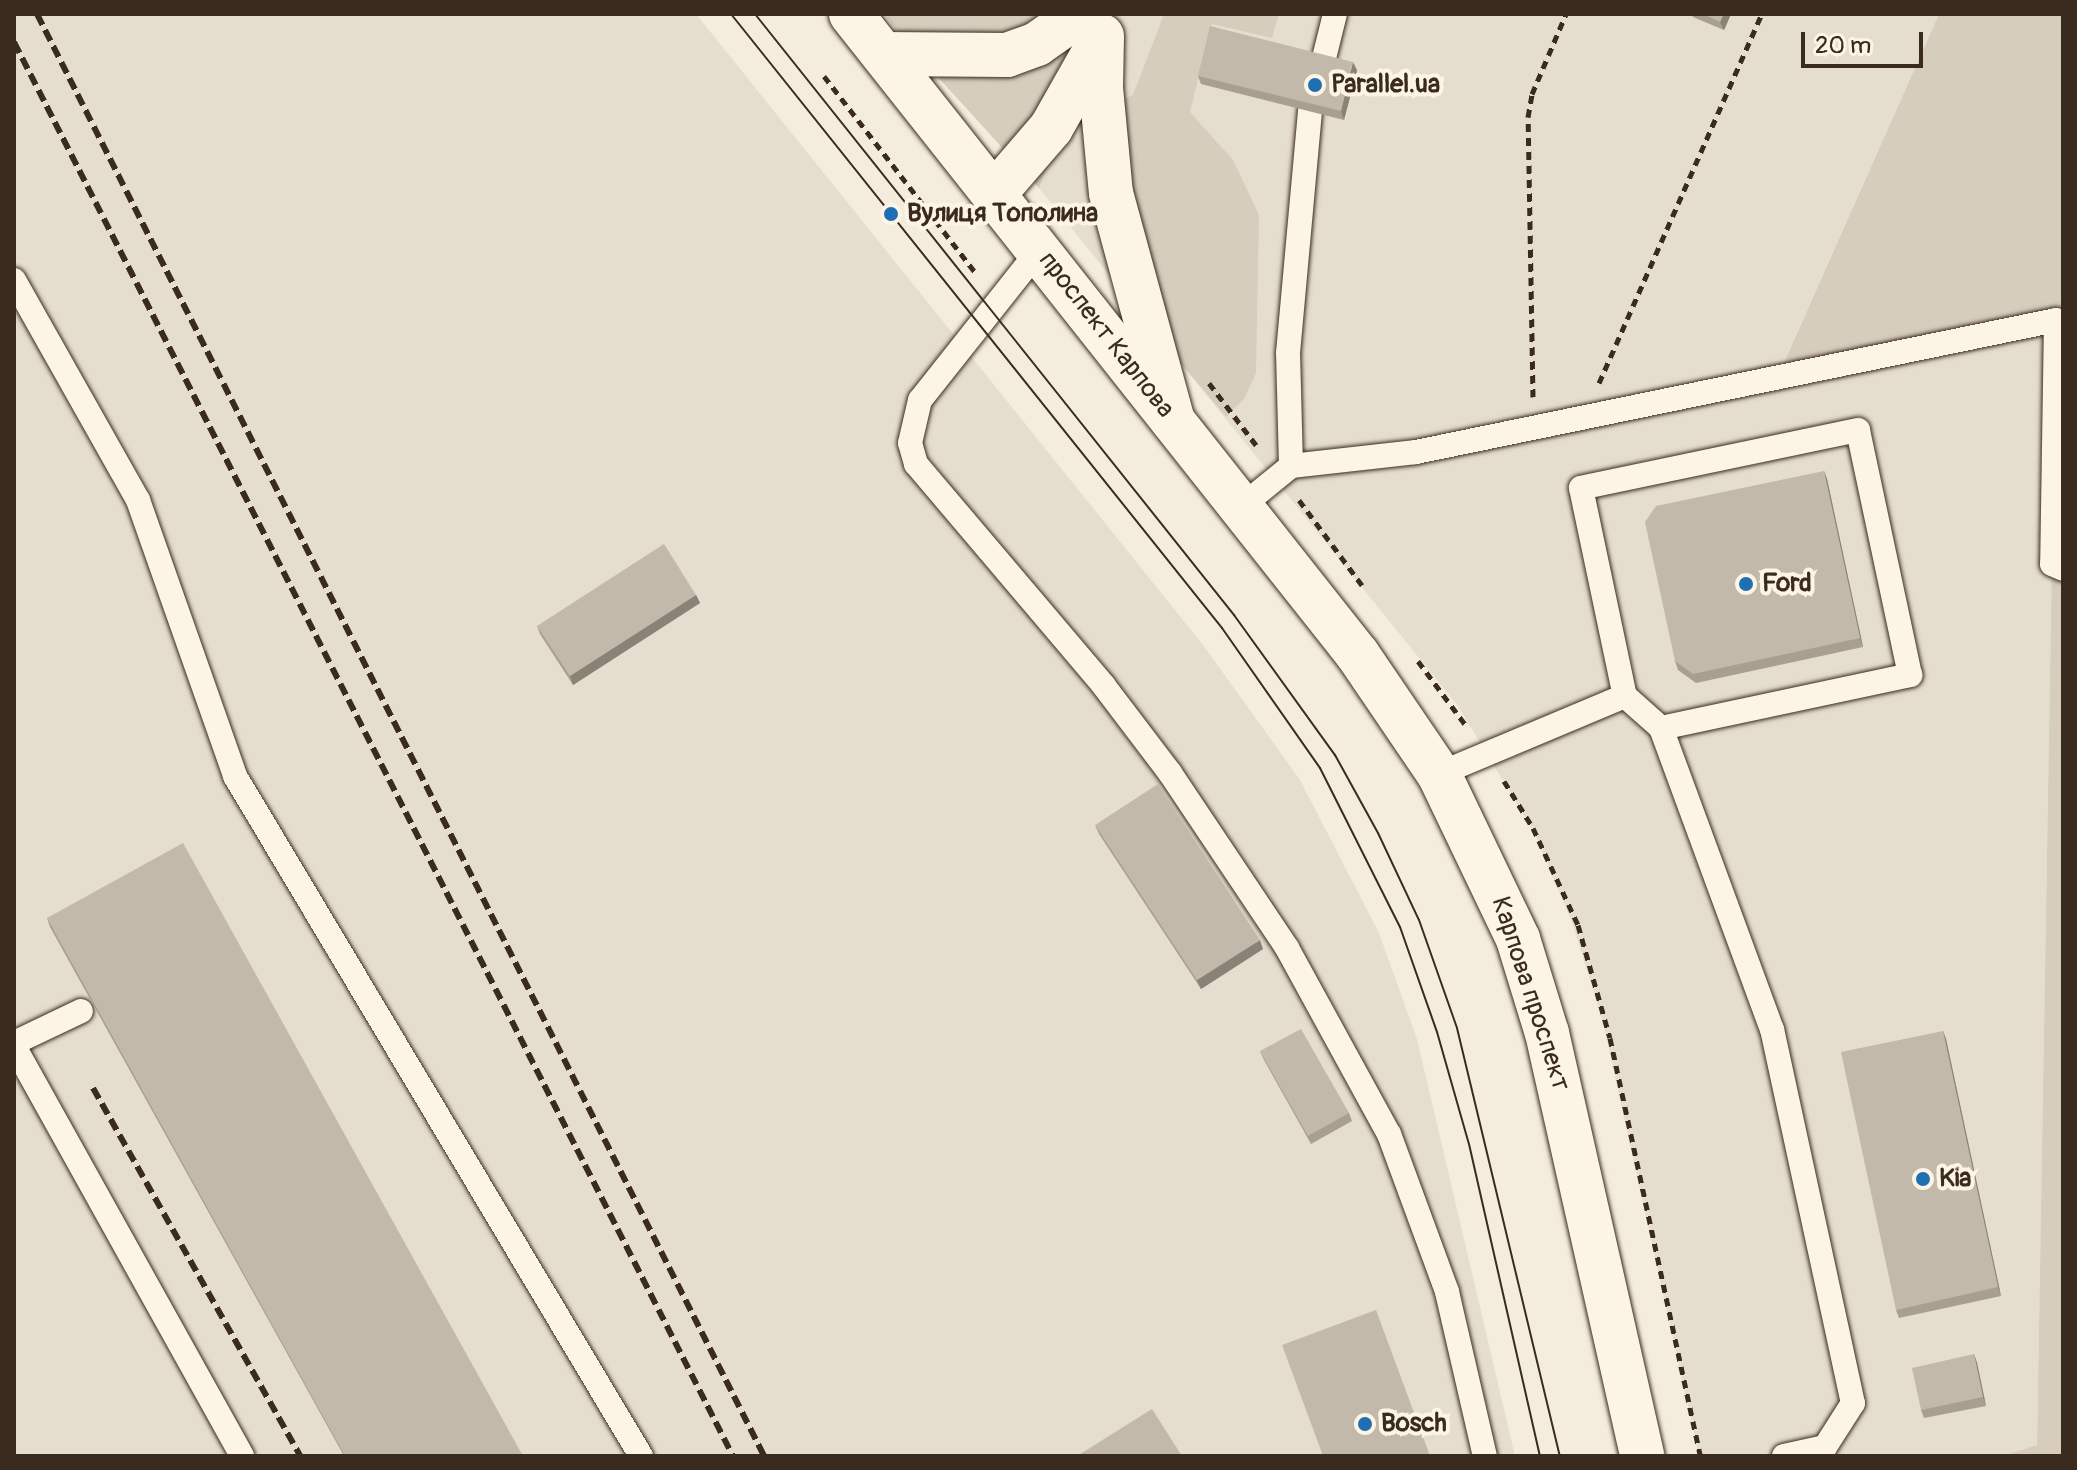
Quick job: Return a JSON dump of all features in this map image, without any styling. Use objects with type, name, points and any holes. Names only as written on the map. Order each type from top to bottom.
[{"type":"main road","name":"проспект Карпова","points":[[851,14],[1242,506]]},
{"type":"main road","points":[[883,54],[1007,55],[1097,21]]},
{"type":"main road","points":[[995,193],[1051,128],[1097,21]]},
{"type":"main road","points":[[1097,21],[1111,193],[1173,422]]},
{"type":"main road","name":"Карпова проспект","points":[[1242,506],[1358,655],[1439,774],[1518,939],[1547,1033],[1642,1456]]},
{"type":"lane","points":[[1323,62],[1335,14]]},
{"type":"lane","points":[[1291,466],[1288,353],[1310,111]]},
{"type":"lane","points":[[1039,250],[920,400],[910,443],[916,464],[1104,686],[1170,773],[1287,948],[1389,1134],[1447,1292],[1485,1456]]},
{"type":"lane","points":[[14,280],[138,500],[235,776],[641,1456]]},
{"type":"lane","points":[[1242,506],[1291,466],[1416,452],[2056,320],[2052,564],[2063,569]]},
{"type":"lane","points":[[1661,728],[1910,675],[1858,430],[1581,488],[1625,696],[1661,728],[1772,1029],[1853,1403],[1825,1447],[1784,1456]]},
{"type":"lane","points":[[1439,774],[1625,696]]},
{"type":"lane","points":[[81,1011],[14,1044],[242,1456]]},
{"type":"path","points":[[1534,427],[1528,117],[1532,94],[1566,14]]},
{"type":"path","points":[[1584,417],[1762,14]]},
{"type":"path","points":[[824,76],[999,302]]},
{"type":"shaded area","points":[[14,14],[696,14],[1203,645],[1300,780],[1379,933],[1417,1039],[1515,1456],[14,1456]]},
{"type":"shaded area","points":[[884,14],[1111,14],[1039,188],[904,40]]},
{"type":"shaded area","points":[[1111,14],[1939,14],[1777,377],[2056,320],[2037,1445],[2002,1456],[1699,1456],[1603,1022],[1572,922],[1534,832],[1458,706],[1039,188]]},
{"type":"shaded area","points":[[1164,14],[1279,14],[1272,38],[1212,24],[1190,112],[1233,160],[1259,215],[1256,373],[1244,399],[1226,417],[1179,361],[1128,193],[1122,100],[1133,95]]},
{"type":"shaded area","points":[[1939,14],[2063,14],[2063,1456],[2002,1456],[2037,1445],[2056,320],[1777,378]]},
{"type":"building","points":[[1703,14],[1724,14],[1720,22]]},
{"type":"building","points":[[1210,26],[1353,62],[1341,111],[1198,76]]},
{"type":"building","points":[[1824,471],[1860,638],[1693,674],[1675,661],[1645,522],[1656,506]]},
{"type":"building","points":[[664,544],[696,595],[570,676],[537,626]]},
{"type":"building","points":[[1158,784],[1260,940],[1197,980],[1095,825]]},
{"type":"building","points":[[183,843],[523,1456],[345,1456],[47,918]]},
{"type":"building","points":[[1301,1029],[1349,1113],[1308,1136],[1260,1051]]},
{"type":"building","points":[[1943,1031],[1998,1287],[1896,1310],[1841,1052]]},
{"type":"building","points":[[1376,1310],[1430,1456],[1323,1456],[1282,1345]]},
{"type":"building","points":[[1974,1354],[1983,1397],[1921,1410],[1912,1368]]},
{"type":"building","points":[[1152,1409],[1182,1456],[1077,1456]]},
{"type":"tram line","points":[[731,14],[1222,628],[1320,768],[1400,927],[1437,1032],[1469,1144],[1540,1456]]},
{"type":"tram line","points":[[755,14],[1234,615],[1335,755],[1378,833],[1419,920],[1457,1028],[1560,1456]]},
{"type":"railway","points":[[37,14],[764,1456]]},
{"type":"railway","points":[[14,42],[733,1456]]},
{"type":"railway","points":[[93,1088],[300,1456]]},
{"type":"place","name":"Parallel.ua","points":[[1315,85]]},
{"type":"place","name":"Вулиця Тополина","points":[[891,214]]},
{"type":"place","name":"Ford","points":[[1746,584]]},
{"type":"place","name":"Kia","points":[[1923,1179]]},
{"type":"place","name":"Bosch","points":[[1365,1424]]}]
